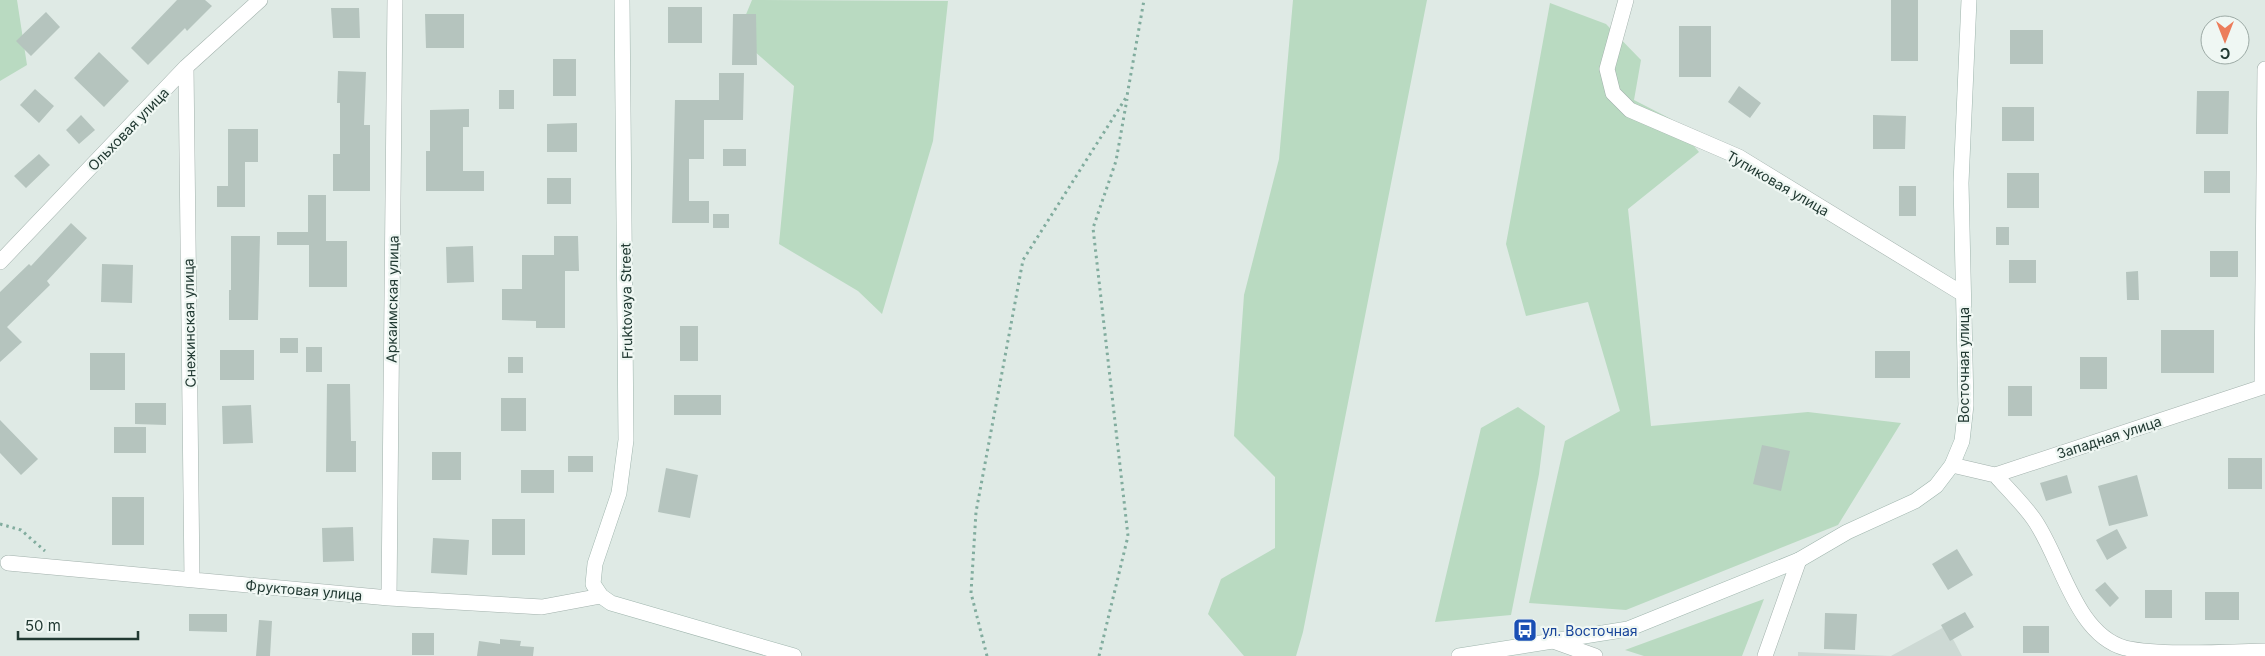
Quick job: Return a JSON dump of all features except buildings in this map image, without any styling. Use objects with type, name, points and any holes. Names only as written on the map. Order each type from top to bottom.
[{"type":"street","name":"Ольховая улица","points":[[0,262],[186,68],[260,0]]},
{"type":"street","name":"Аркаимская улица","points":[[389,598],[395,0]]},
{"type":"street","name":"Fruktovaya Street","points":[[601,596],[593,584],[595,564],[620,493],[626,440],[622,0]]},
{"type":"street","name":"Тупиковая улица","points":[[1626,0],[1607,68],[1613,93],[1630,110],[1739,157],[1963,294]]},
{"type":"street","name":"Восточная улица","points":[[1458,656],[1628,629],[1799,560],[1847,532],[1915,501],[1936,486],[1952,465],[1962,441],[1966,405],[1960,183],[1968,0]]},
{"type":"street","name":"Снежинская улица","points":[[186,68],[192,579]]},
{"type":"street","points":[[2264,386],[2265,69]]},
{"type":"street","name":"Западная улица","points":[[1995,475],[2264,386]]},
{"type":"street","points":[[1952,465],[1995,475],[2034,519],[2084,616],[2102,638],[2124,648],[2153,653],[2265,651]]},
{"type":"street","points":[[1765,656],[1799,560]]},
{"type":"street","name":"Фруктовая улица","points":[[8,563],[389,598],[542,607],[601,596]]},
{"type":"street","points":[[601,596],[611,604],[794,656]]},
{"type":"street","points":[[1553,641],[1595,656]]},
{"type":"path","points":[[1099,656],[1128,536],[1093,228],[1116,161],[1144,0]]},
{"type":"path","points":[[987,656],[971,593],[976,512],[1023,260],[1127,96]]},
{"type":"path","points":[[0,524],[21,530],[44,549],[60,568]]},
{"type":"shaded area","points":[[1946,626],[1962,656],[1891,656]]},
{"type":"shaded area","points":[[1798,652],[1891,656],[1798,656]]},
{"type":"green space","points":[[0,0],[17,0],[27,65],[0,81]]},
{"type":"green space","points":[[752,0],[948,1],[933,141],[882,314],[858,291],[779,244],[794,86],[737,36]]},
{"type":"green space","points":[[1293,0],[1427,0],[1303,632],[1296,656],[1244,656],[1208,614],[1221,579],[1275,548],[1275,477],[1234,436],[1244,295],[1279,159]]},
{"type":"green space","points":[[1550,3],[1606,24],[1641,60],[1634,100],[1671,119],[1699,152],[1628,209],[1651,426],[1808,412],[1901,423],[1838,525],[1626,610],[1529,603],[1565,441],[1620,411],[1588,302],[1526,316],[1506,244]]},
{"type":"green space","points":[[1518,407],[1545,426],[1539,474],[1511,615],[1435,622],[1481,428]]},
{"type":"green space","points":[[1764,599],[1742,656],[1644,656],[1625,650]]},
{"type":"place","name":"ул. Восточная","points":[[1525,630]]}]
